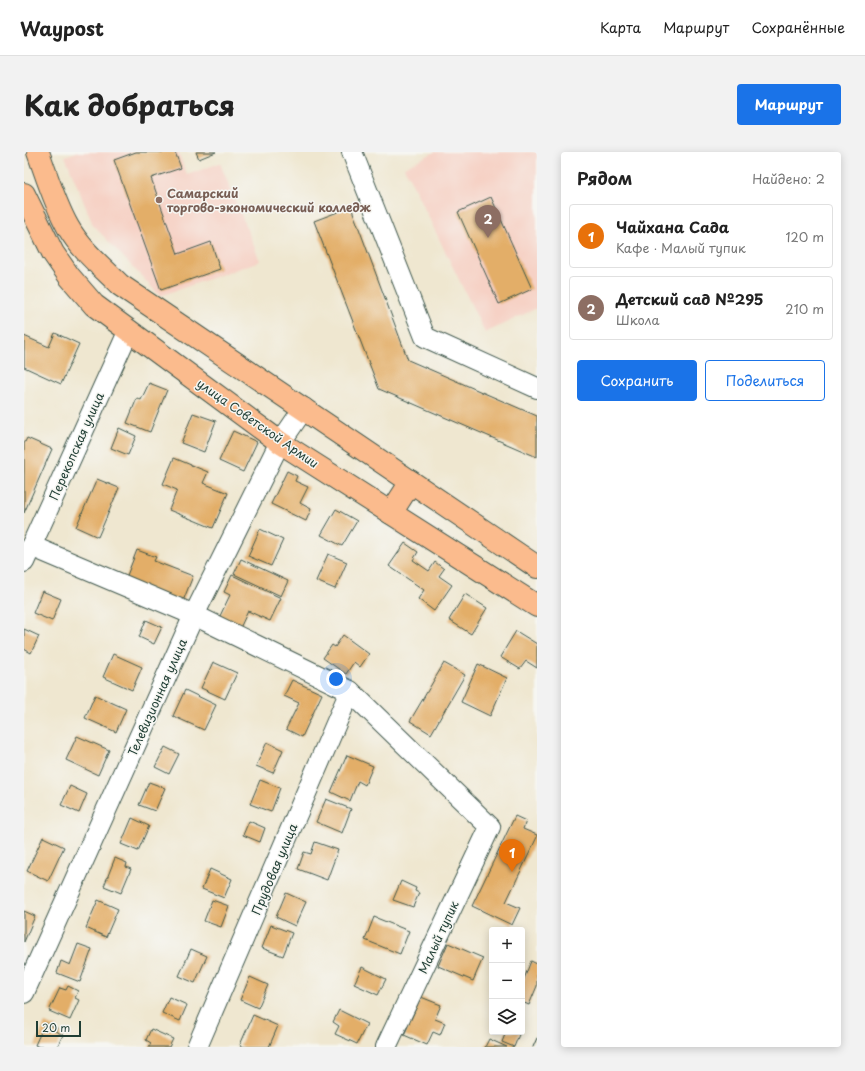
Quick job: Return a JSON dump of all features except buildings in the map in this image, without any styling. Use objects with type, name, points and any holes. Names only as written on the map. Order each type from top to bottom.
[{"type":"main road","points":[[39,153],[34,172],[24,195],[42,196],[49,199],[59,207]]},
{"type":"main road","points":[[39,153],[68,228],[89,255],[120,285],[537,567]]},
{"type":"main road","name":"улица Советской Армии","points":[[24,195],[42,235],[53,254],[69,276],[94,305],[281,443],[537,606]]},
{"type":"main road","points":[[391,513],[411,482]]},
{"type":"street","points":[[352,152],[425,337],[537,388]]},
{"type":"street","name":"Перекопская улица","points":[[27,554],[129,330]]},
{"type":"street","name":"Телевизионная улица","points":[[24,993],[194,615],[278,446],[304,408]]},
{"type":"street","points":[[27,554],[194,615],[350,691]]},
{"type":"street","name":"Малый тупик","points":[[350,691],[490,827],[386,1047]]},
{"type":"street","name":"Прудовая улица","points":[[197,1047],[350,691]]},
{"type":"shaded area","name":"Самарский торгово-экономический колледж","points":[[77,152],[178,152],[187,175],[220,163],[260,261],[160,296],[93,225],[65,156]]},
{"type":"shaded area","points":[[435,152],[537,152],[537,308],[485,333],[404,167]]},
{"type":"tram line","points":[[533,1047],[537,1038]]},
{"type":"place","name":"Самарский торгово-экономический колледж","points":[[159,200]]},
{"type":"place","name":"Детский сад №295","points":[[488,238]]},
{"type":"place","name":"Чайхана Сада","points":[[512,872]]}]
